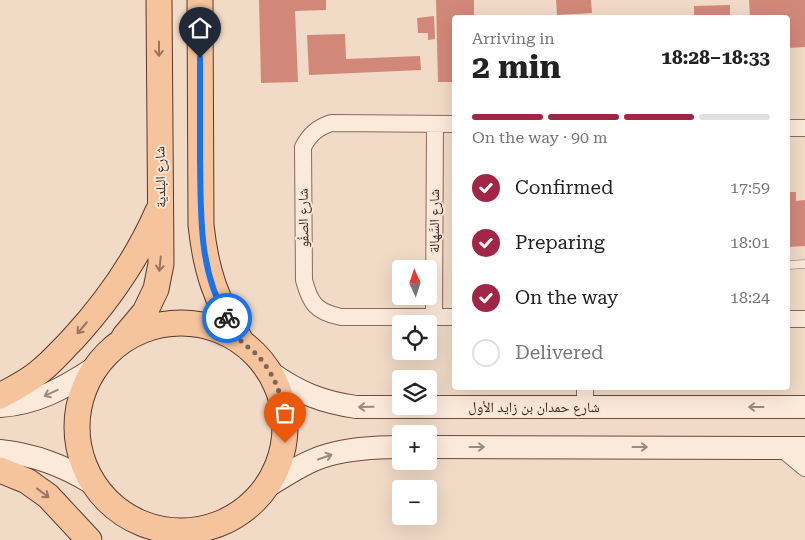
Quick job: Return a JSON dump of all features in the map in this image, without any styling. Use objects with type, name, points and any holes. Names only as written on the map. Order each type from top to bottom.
[{"type":"main road","name":"شارع البلدية","points":[[120,341],[145,312],[156,289],[161,264],[159,0]]},
{"type":"main road","points":[[200,0],[201,224],[204,254],[212,284],[224,313],[241,341]]},
{"type":"main road","points":[[0,396],[51,363],[81,330],[113,290],[132,262],[146,237],[160,205]]},
{"type":"main road","points":[[117,510],[144,525],[174,531],[204,529],[232,518],[251,505],[266,488],[278,466],[285,443],[285,419],[281,395],[271,373],[258,356],[241,341],[212,327],[180,322],[149,327],[120,341],[106,354],[93,369],[82,390],[77,414],[76,438],[82,461],[92,483],[117,510],[138,540]]},
{"type":"main road","points":[[0,406],[27,402],[47,396],[93,369]]},
{"type":"main road","name":"شارع حمدان بن زايد الأول","points":[[271,373],[290,386],[312,397],[335,404],[356,407],[585,397],[805,407]]},
{"type":"main road","points":[[266,488],[301,466],[327,455],[357,449],[392,447]]},
{"type":"main road","points":[[437,447],[805,448]]},
{"type":"main road","points":[[0,451],[20,453],[44,460],[68,469],[92,483]]},
{"type":"main road","points":[[0,470],[27,482],[48,496],[89,540]]},
{"type":"main road","points":[[216,540],[232,518]]},
{"type":"street","name":"شارع الصفُو","points":[[392,317],[340,317],[328,315],[317,308],[308,298],[304,280],[302,147],[309,136],[319,128],[331,123],[452,124]]},
{"type":"street","name":"شارع السَّهالة","points":[[434,315],[435,124]]},
{"type":"street","points":[[790,128],[805,128]]},
{"type":"street","name":"شارع الصفُو","points":[[437,317],[452,318]]},
{"type":"street","points":[[790,319],[805,319]]},
{"type":"street","points":[[781,448],[805,468]]},
{"type":"lane","points":[[790,265],[805,264]]},
{"type":"building","points":[[259,0],[326,0],[326,10],[295,11],[298,82],[261,83]]},
{"type":"building","points":[[436,0],[474,0],[474,15],[452,15],[452,82],[438,82]]},
{"type":"building","points":[[556,0],[591,0],[592,13],[557,15]]},
{"type":"building","points":[[749,0],[805,0],[805,47],[790,48],[790,15],[750,15]]},
{"type":"building","points":[[730,5],[730,15],[694,15],[694,6]]},
{"type":"building","points":[[434,16],[435,39],[428,40],[428,33],[418,33],[417,18]]},
{"type":"building","points":[[345,34],[346,59],[420,56],[421,70],[309,75],[307,35]]},
{"type":"building","points":[[790,192],[796,192],[796,201],[805,200],[805,246],[790,247]]},
{"type":"way so far","points":[[227,318],[241,341],[258,356],[271,373],[281,395],[285,419],[285,443]]},
{"type":"route","points":[[200,58],[201,224],[204,254],[212,284],[227,318]]}]
